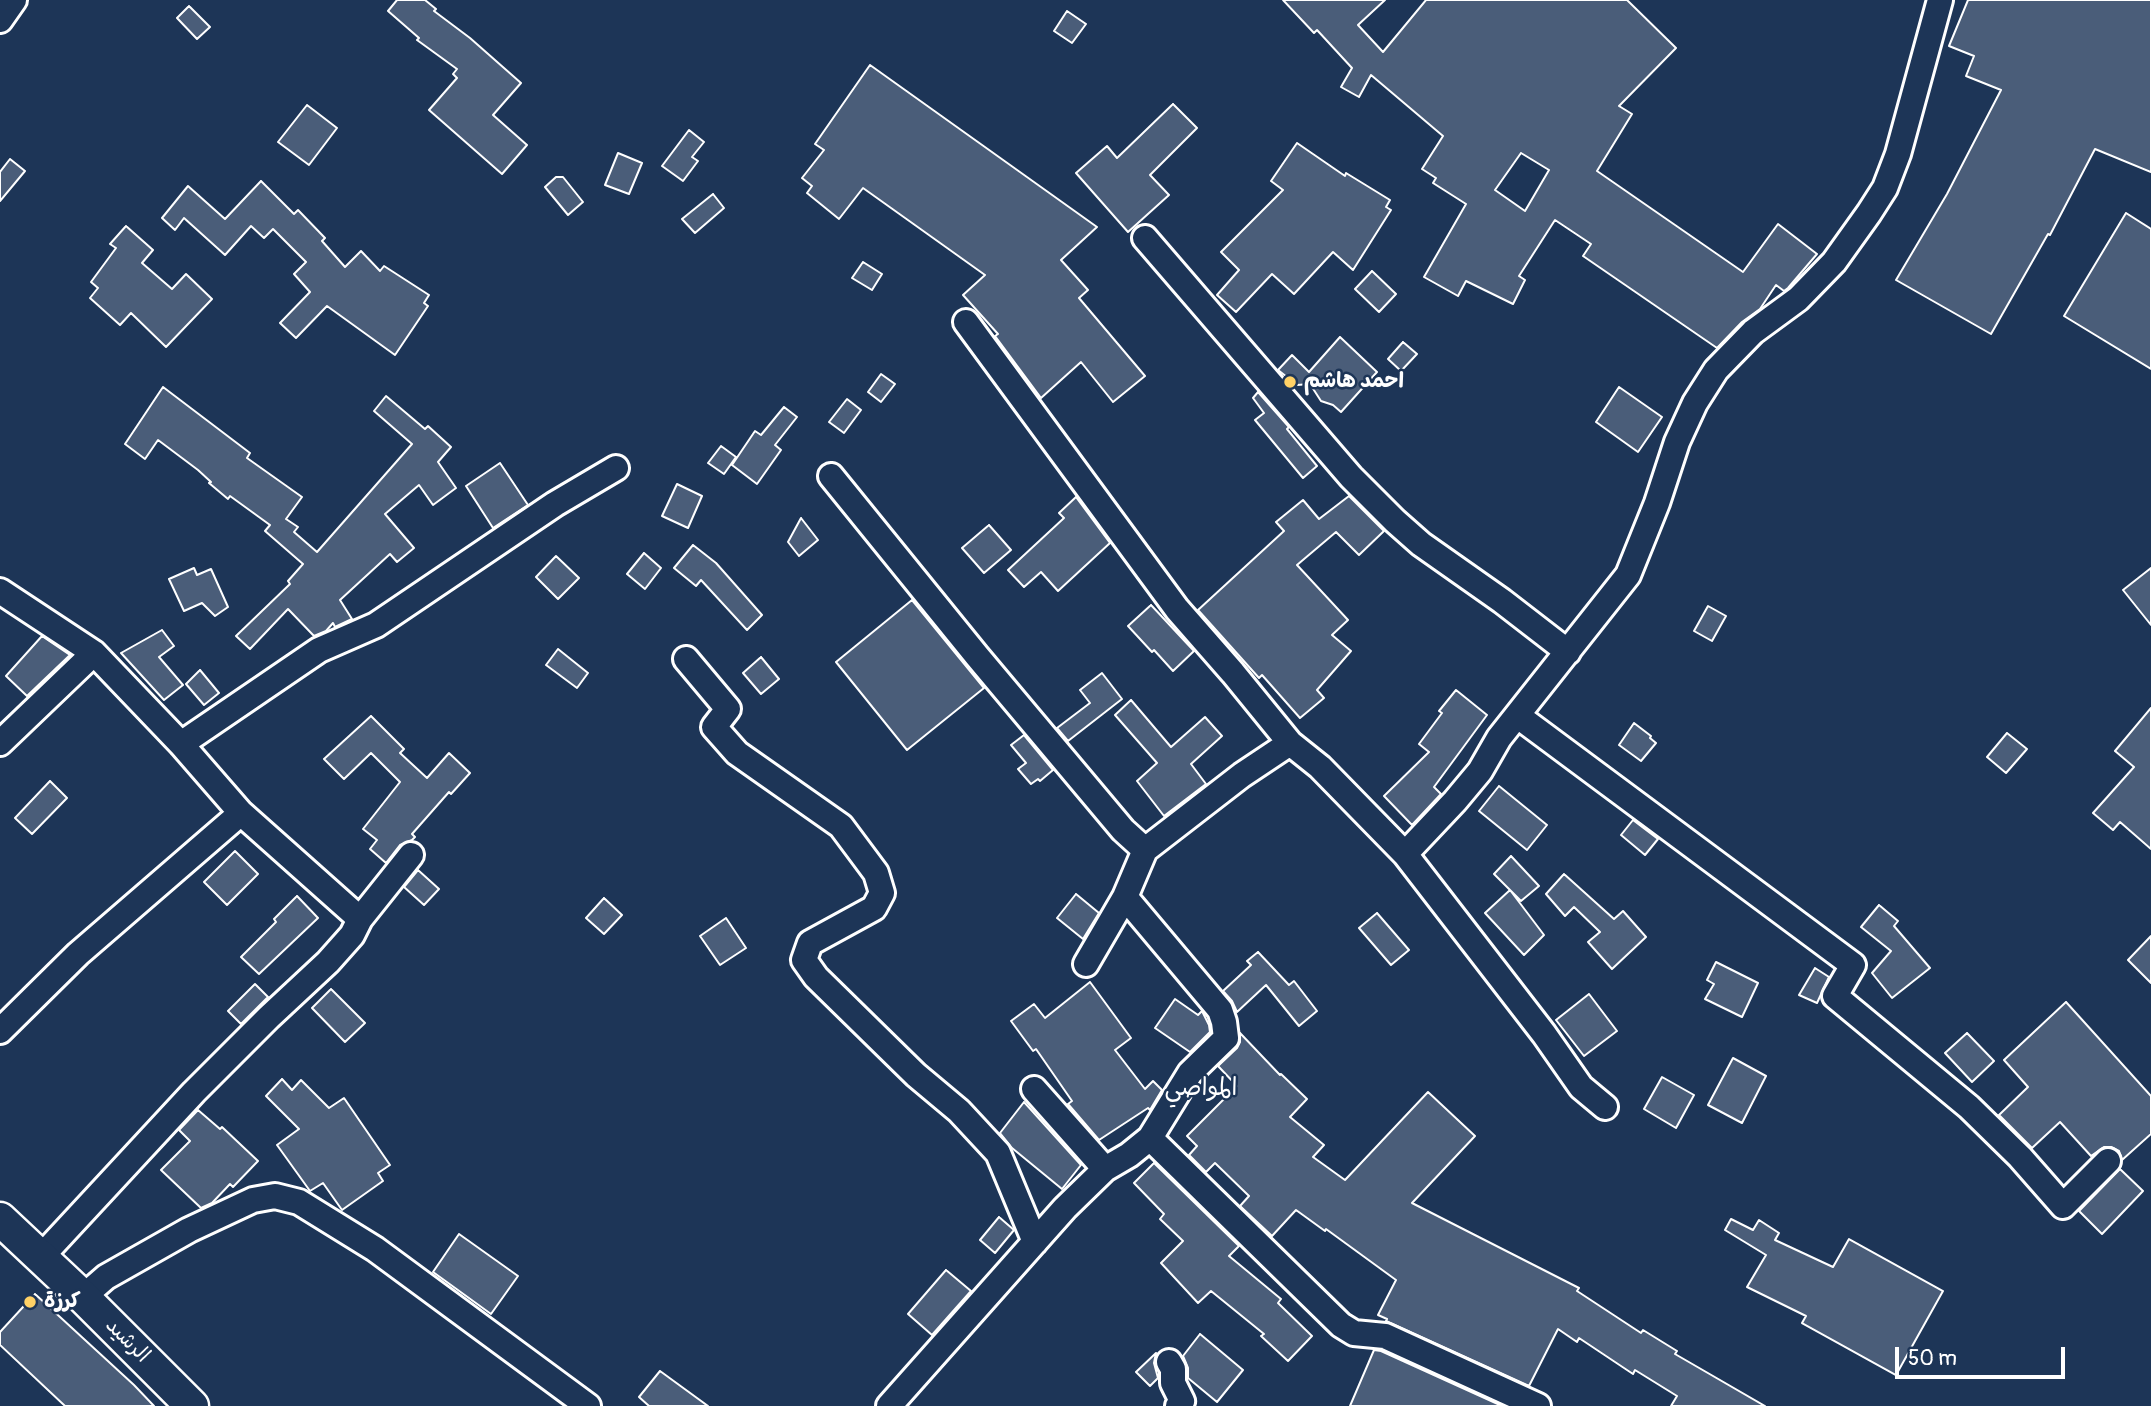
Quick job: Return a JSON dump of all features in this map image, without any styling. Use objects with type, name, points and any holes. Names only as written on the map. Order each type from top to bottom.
[{"type":"main road","name":"الرشيد","points":[[0,1219],[192,1406]]},
{"type":"street","points":[[0,20],[14,0]]},
{"type":"street","points":[[1405,854],[1472,781],[1499,738],[1628,575],[1657,503],[1676,442],[1695,402],[1716,370],[1753,332],[1798,299],[1834,262],[1885,188],[1898,154],[1940,0]]},
{"type":"street","points":[[1145,238],[1351,477],[1395,521],[1421,544],[1568,652]]},
{"type":"street","points":[[966,322],[1177,609],[1290,743],[1320,766],[1405,854],[1544,1034],[1581,1087],[1605,1107]]},
{"type":"street","points":[[181,744],[320,650],[376,625],[555,504],[616,468]]},
{"type":"street","points":[[831,476],[977,656],[1124,830],[1144,850]]},
{"type":"street","points":[[0,591],[94,653],[181,744],[241,813],[360,919]]},
{"type":"street","points":[[0,743],[94,653]]},
{"type":"street","points":[[686,659],[728,709],[713,727],[737,753],[841,826],[876,873],[882,893],[874,908],[810,943],[804,960],[816,977],[916,1075],[959,1111],[998,1153],[1035,1242]]},
{"type":"street","points":[[1518,716],[1853,965],[1835,996],[1969,1107],[2020,1157],[2063,1206],[2108,1161]]},
{"type":"street","points":[[1086,964],[1125,897],[1144,850],[1242,775],[1290,743]]},
{"type":"street","points":[[0,1031],[78,954],[241,813]]},
{"type":"street","points":[[41,1257],[186,1101],[328,962],[352,935],[360,919],[411,855]]},
{"type":"street","points":[[889,1406],[1065,1208],[1105,1169],[1150,1138],[1190,1073],[1226,1038],[1220,1010],[1125,897]]},
{"type":"street","points":[[1034,1089],[1105,1169]]},
{"type":"street","points":[[1150,1138],[1341,1325],[1354,1333],[1385,1336],[1538,1406]]},
{"type":"street","points":[[83,1297],[106,1277],[189,1230],[253,1200],[275,1196],[299,1202],[375,1249],[588,1406]]},
{"type":"street","points":[[1168,1362],[1173,1369],[1173,1383],[1182,1401],[1178,1406]]},
{"type":"building","points":[[397,0],[425,0],[436,9],[434,11],[470,38],[521,83],[493,115],[527,145],[502,174],[429,110],[457,78],[453,74],[457,69],[417,40],[419,38],[388,11]]},
{"type":"building","points":[[1283,0],[1385,0],[1358,25],[1383,52],[1426,0],[1627,0],[1676,48],[1619,106],[1632,114],[1597,171],[1743,272],[1778,224],[1817,254],[1788,288],[1784,291],[1776,285],[1760,309],[1742,322],[1717,348],[1583,256],[1591,244],[1555,220],[1519,276],[1525,280],[1513,304],[1466,281],[1458,296],[1424,277],[1466,204],[1433,183],[1436,178],[1422,169],[1443,136],[1371,75],[1359,97],[1341,87],[1352,68],[1317,30],[1314,33]],"holes":[[[1521,153],[1549,170],[1525,211],[1495,190]]]},
{"type":"building","points":[[1968,0],[2151,0],[2151,172],[2095,149],[2050,235],[2048,234],[1991,334],[1896,280],[1947,194],[2001,90],[1966,76],[1974,56],[1949,46]]},
{"type":"building","points":[[189,6],[210,27],[197,39],[177,18]]},
{"type":"building","points":[[1067,11],[1086,24],[1072,43],[1054,31]]},
{"type":"building","points":[[870,65],[1097,227],[1061,260],[1088,290],[1079,298],[1145,376],[1113,402],[1081,362],[1041,398],[995,336],[998,334],[963,295],[985,275],[863,188],[839,219],[807,193],[812,186],[802,178],[824,150],[815,144]]},
{"type":"building","points":[[1173,104],[1197,128],[1150,175],[1169,195],[1128,232],[1076,173],[1107,146],[1117,158]]},
{"type":"building","points":[[307,105],[337,128],[309,165],[278,142]]},
{"type":"building","points":[[689,130],[704,142],[692,157],[698,161],[683,181],[662,166]]},
{"type":"building","points":[[1297,143],[1345,176],[1346,173],[1390,200],[1386,207],[1391,210],[1353,270],[1333,252],[1294,294],[1272,274],[1236,312],[1217,295],[1239,270],[1221,252],[1283,190],[1271,181]]},
{"type":"building","points":[[618,153],[642,163],[629,194],[605,185]]},
{"type":"building","points":[[10,159],[25,171],[0,201],[0,172]]},
{"type":"building","points":[[556,177],[563,177],[583,202],[568,215],[545,187]]},
{"type":"building","points":[[261,181],[294,214],[298,210],[325,238],[322,241],[345,267],[361,251],[380,271],[384,266],[429,295],[424,303],[428,306],[395,355],[327,306],[296,338],[280,323],[310,292],[294,274],[306,262],[273,229],[264,238],[251,226],[225,255],[184,218],[175,230],[162,218],[188,186],[225,219]]},
{"type":"building","points":[[713,194],[724,208],[695,233],[682,219]]},
{"type":"building","points":[[2126,213],[2151,229],[2151,369],[2064,316]]},
{"type":"building","points":[[126,226],[153,250],[142,263],[172,289],[186,274],[212,299],[166,347],[131,313],[120,325],[90,298],[98,288],[91,282],[116,248],[110,244]]},
{"type":"building","points":[[863,262],[882,274],[872,290],[852,278]]},
{"type":"building","points":[[1372,271],[1396,294],[1379,312],[1355,289]]},
{"type":"building","points":[[1340,337],[1377,372],[1341,412],[1333,405],[1321,401],[1310,384],[1297,385],[1278,370],[1292,355],[1309,372]]},
{"type":"building","points":[[1403,342],[1417,354],[1401,371],[1388,359]]},
{"type":"building","points":[[881,374],[895,384],[881,402],[868,392]]},
{"type":"building","points":[[163,387],[250,453],[247,458],[302,497],[286,519],[298,527],[294,532],[317,552],[412,444],[374,411],[386,396],[425,429],[428,426],[451,447],[438,462],[456,488],[433,505],[419,485],[385,514],[414,548],[397,562],[390,554],[340,600],[352,619],[335,627],[333,623],[326,631],[314,636],[288,609],[250,649],[236,636],[290,584],[288,581],[303,564],[265,531],[270,525],[230,496],[228,499],[198,470],[158,440],[145,459],[125,444]]},
{"type":"building","points":[[1619,387],[1662,417],[1638,452],[1596,422]]},
{"type":"building","points":[[1258,392],[1289,427],[1287,429],[1317,466],[1303,478],[1255,420],[1264,413],[1253,398]]},
{"type":"building","points":[[847,399],[861,410],[844,433],[829,422]]},
{"type":"building","points":[[784,407],[797,417],[775,445],[781,450],[757,484],[732,465],[755,431],[761,435]]},
{"type":"building","points":[[721,446],[736,457],[724,474],[708,463]]},
{"type":"building","points":[[500,463],[528,505],[493,528],[466,486]]},
{"type":"building","points":[[677,484],[702,496],[688,528],[662,516]]},
{"type":"building","points":[[1349,496],[1384,531],[1359,555],[1336,532],[1297,565],[1348,620],[1332,635],[1351,651],[1317,690],[1324,698],[1300,718],[1262,675],[1259,678],[1198,610],[1284,531],[1276,522],[1303,500],[1319,519]]},
{"type":"building","points":[[1076,497],[1110,543],[1058,591],[1041,572],[1024,587],[1008,570],[1064,518],[1059,513]]},
{"type":"building","points":[[801,518],[818,540],[799,556],[788,542]]},
{"type":"building","points":[[989,525],[1011,550],[984,573],[962,548]]},
{"type":"building","points":[[693,545],[716,563],[762,615],[747,630],[701,580],[696,586],[674,568]]},
{"type":"building","points":[[644,553],[661,568],[645,589],[627,574]]},
{"type":"building","points":[[556,556],[579,578],[558,599],[536,577]]},
{"type":"building","points":[[194,568],[197,575],[211,569],[228,607],[215,616],[202,603],[184,611],[169,579]]},
{"type":"building","points":[[2151,568],[2151,625],[2123,590]]},
{"type":"building","points":[[912,600],[984,688],[907,750],[836,662]]},
{"type":"building","points":[[1151,605],[1194,651],[1173,671],[1128,626]]},
{"type":"building","points":[[1708,606],[1726,616],[1712,641],[1694,631]]},
{"type":"building","points":[[162,630],[174,646],[159,657],[183,685],[164,700],[121,653]]},
{"type":"building","points":[[42,636],[70,655],[27,696],[6,676]]},
{"type":"building","points":[[558,649],[588,673],[577,688],[546,665]]},
{"type":"building","points":[[761,657],[779,679],[761,694],[743,673]]},
{"type":"building","points":[[200,670],[219,693],[204,705],[186,684]]},
{"type":"building","points":[[1102,673],[1122,699],[1068,741],[1057,728],[1090,703],[1080,690]]},
{"type":"building","points":[[1456,690],[1487,715],[1434,787],[1441,794],[1412,825],[1384,796],[1429,752],[1419,744],[1442,713],[1439,711]]},
{"type":"building","points":[[1131,700],[1171,747],[1205,717],[1222,736],[1191,764],[1206,784],[1164,816],[1137,781],[1157,763],[1115,715]]},
{"type":"building","points":[[2151,708],[2151,849],[2120,822],[2113,830],[2093,813],[2134,767],[2115,751]]},
{"type":"building","points":[[371,716],[404,749],[400,753],[427,778],[449,753],[470,773],[451,794],[449,792],[412,834],[415,837],[400,845],[386,863],[370,849],[377,840],[363,829],[400,782],[371,753],[344,779],[324,759]]},
{"type":"building","points":[[1634,723],[1656,743],[1641,761],[1619,745]]},
{"type":"building","points":[[2007,733],[2027,749],[2006,773],[1987,757]]},
{"type":"building","points":[[1024,735],[1053,770],[1040,781],[1038,779],[1031,784],[1018,769],[1026,763],[1011,745]]},
{"type":"building","points":[[50,781],[67,798],[32,834],[15,818]]},
{"type":"building","points":[[1499,786],[1547,825],[1527,850],[1479,811]]},
{"type":"building","points":[[1633,820],[1658,839],[1645,855],[1621,835]]},
{"type":"building","points":[[235,851],[258,874],[227,905],[204,882]]},
{"type":"building","points":[[1511,856],[1539,886],[1521,901],[1494,874]]},
{"type":"building","points":[[418,870],[439,889],[424,905],[404,887]]},
{"type":"building","points":[[1564,874],[1614,919],[1623,911],[1646,937],[1612,969],[1588,942],[1600,932],[1574,907],[1565,916],[1546,894]]},
{"type":"building","points":[[1510,890],[1544,935],[1524,955],[1485,913]]},
{"type":"building","points":[[1076,894],[1099,913],[1083,939],[1057,918]]},
{"type":"building","points":[[297,896],[318,918],[259,974],[241,957],[276,922],[274,919]]},
{"type":"building","points":[[604,898],[622,915],[604,934],[586,918]]},
{"type":"building","points":[[1879,905],[1898,921],[1894,926],[1930,968],[1892,998],[1872,973],[1891,951],[1861,927]]},
{"type":"building","points":[[1377,913],[1409,950],[1391,965],[1359,928]]},
{"type":"building","points":[[726,918],[746,948],[720,965],[700,936]]},
{"type":"building","points":[[2151,936],[2151,983],[2128,960]]},
{"type":"building","points":[[1258,952],[1289,985],[1294,981],[1317,1011],[1299,1026],[1266,985],[1237,1012],[1223,991],[1251,965],[1247,961]]},
{"type":"building","points":[[1716,962],[1758,983],[1742,1017],[1705,999],[1714,984],[1707,980]]},
{"type":"building","points":[[1815,968],[1829,977],[1817,1003],[1799,995]]},
{"type":"building","points":[[1090,982],[1131,1038],[1115,1050],[1145,1089],[1153,1081],[1162,1090],[1150,1110],[1148,1108],[1099,1140],[1068,1104],[1072,1101],[1036,1049],[1033,1051],[1011,1021],[1034,1004],[1045,1018]]},
{"type":"building","points":[[255,984],[268,997],[241,1024],[228,1011]]},
{"type":"building","points":[[331,989],[365,1023],[345,1042],[312,1008]]},
{"type":"building","points":[[1589,994],[1617,1031],[1584,1056],[1556,1020]]},
{"type":"building","points":[[1175,999],[1198,1015],[1202,1011],[1209,1025],[1210,1032],[1190,1052],[1155,1028]]},
{"type":"building","points":[[2066,1002],[2151,1096],[2151,1134],[2122,1160],[2119,1151],[2111,1147],[2104,1147],[2091,1156],[2060,1122],[2032,1148],[1999,1115],[2028,1087],[2004,1060]]},
{"type":"building","points":[[1240,1033],[1307,1099],[1290,1117],[1324,1145],[1313,1157],[1345,1180],[1428,1092],[1475,1136],[1412,1203],[1579,1288],[1577,1291],[1641,1333],[1643,1330],[1677,1351],[1675,1354],[1765,1406],[1671,1406],[1677,1396],[1635,1370],[1633,1374],[1579,1338],[1577,1342],[1558,1329],[1529,1386],[1386,1321],[1387,1319],[1378,1315],[1396,1280],[1296,1210],[1272,1236],[1240,1206],[1249,1196],[1215,1163],[1206,1172],[1189,1155],[1197,1146],[1187,1136],[1237,1086],[1218,1066],[1237,1048]]},
{"type":"building","points":[[1967,1033],[1994,1061],[1972,1082],[1945,1053]]},
{"type":"building","points":[[1733,1058],[1766,1076],[1742,1123],[1708,1105]]},
{"type":"building","points":[[1662,1077],[1694,1095],[1676,1128],[1644,1109]]},
{"type":"building","points":[[282,1079],[292,1090],[301,1080],[329,1108],[344,1098],[390,1165],[378,1173],[383,1181],[342,1210],[323,1183],[310,1191],[277,1145],[299,1129],[266,1096]]},
{"type":"building","points":[[1024,1102],[1081,1165],[1062,1189],[1012,1148],[1000,1133]]},
{"type":"building","points":[[198,1110],[220,1129],[222,1127],[258,1161],[233,1187],[230,1184],[212,1203],[201,1208],[161,1170],[190,1141],[179,1130]]},
{"type":"building","points":[[1154,1163],[1239,1246],[1229,1256],[1281,1299],[1278,1303],[1312,1336],[1288,1361],[1261,1336],[1264,1334],[1211,1291],[1198,1303],[1161,1263],[1183,1241],[1160,1219],[1164,1214],[1134,1183]]},
{"type":"building","points":[[2120,1169],[2143,1191],[2102,1234],[2079,1211]]},
{"type":"building","points":[[999,1217],[1014,1230],[995,1253],[980,1240]]},
{"type":"building","points":[[1731,1219],[1753,1230],[1759,1220],[1779,1233],[1775,1240],[1833,1267],[1849,1239],[1943,1291],[1896,1375],[1802,1323],[1806,1316],[1747,1287],[1766,1255],[1725,1230]]},
{"type":"building","points":[[459,1234],[518,1276],[491,1314],[433,1272]]},
{"type":"building","points":[[946,1270],[971,1291],[932,1335],[908,1314]]},
{"type":"building","points":[[35,1294],[154,1406],[65,1406],[0,1345],[0,1332]]},
{"type":"building","points":[[1200,1334],[1243,1370],[1217,1402],[1188,1378],[1188,1368],[1183,1356]]},
{"type":"building","points":[[1374,1350],[1381,1351],[1502,1406],[1350,1406]]},
{"type":"building","points":[[1156,1353],[1154,1363],[1158,1378],[1150,1386],[1136,1372]]},
{"type":"building","points":[[660,1371],[708,1406],[649,1406],[639,1397]]},
{"type":"place","name":"احمد هاشم","points":[[1290,382]]},
{"type":"place","name":"كرزة","points":[[30,1302]]},
{"type":"district","name":"المواصي","points":[[1201,1089]]}]
